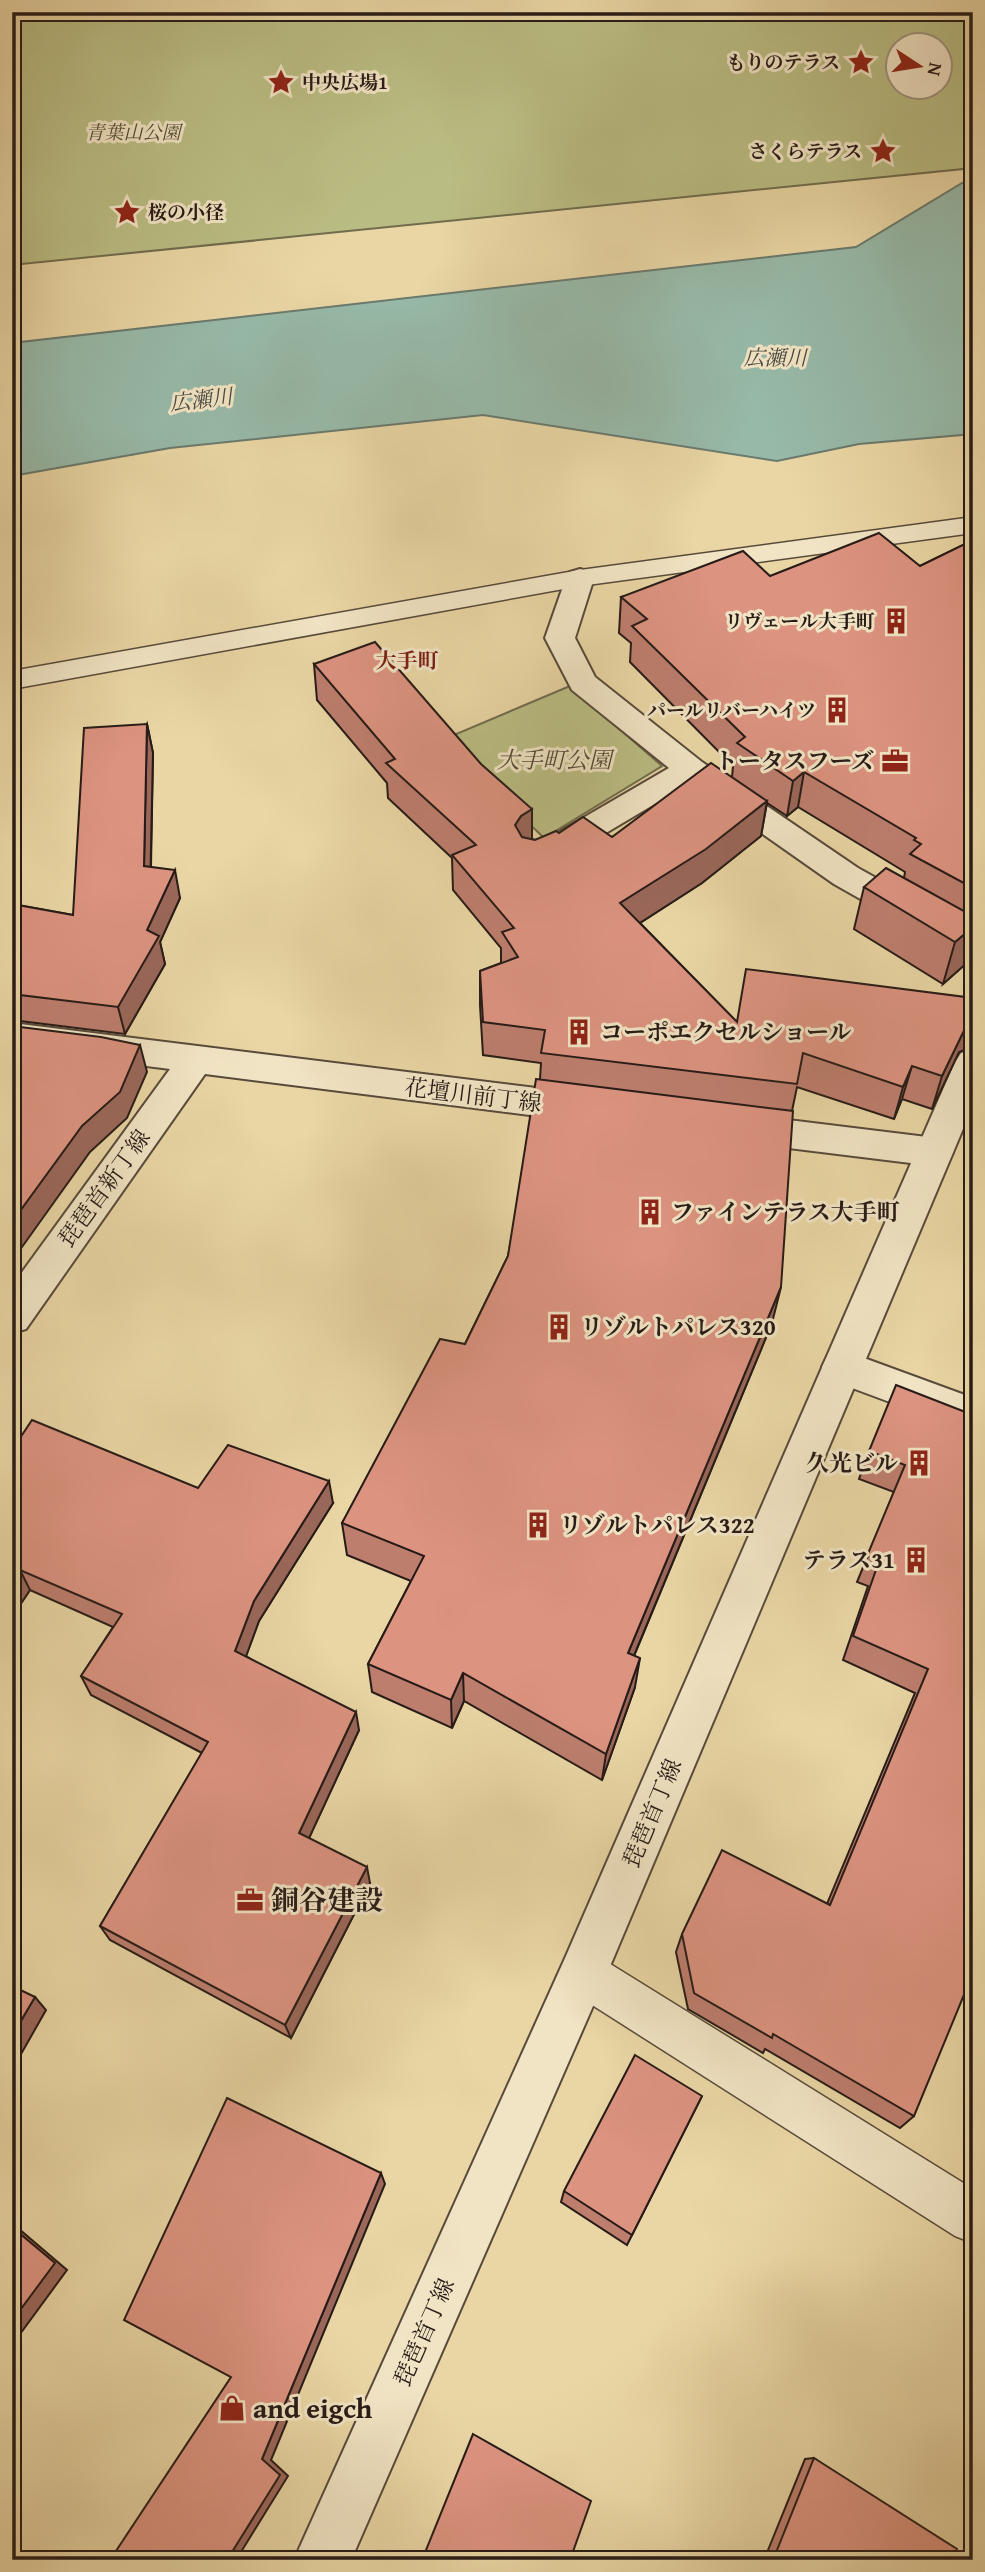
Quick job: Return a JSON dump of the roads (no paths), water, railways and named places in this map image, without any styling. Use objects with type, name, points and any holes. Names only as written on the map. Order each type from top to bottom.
[{"type":"street","points":[[580,578],[560,638],[583,682],[691,769],[846,876],[973,947]]},
{"type":"street","points":[[534,861],[691,769]]},
{"type":"street","name":"花壇川前丁線","points":[[12,1036],[612,1112]]},
{"type":"street","name":"琵琶首新丁線","points":[[12,1317],[196,1060]]},
{"type":"street","name":"琵琶首丁線","points":[[322,2560],[583,1973],[973,1062]]},
{"type":"street","points":[[709,1124],[934,1152]]},
{"type":"street","points":[[842,1367],[973,1416]]},
{"type":"lane","points":[[12,680],[580,578],[973,525]]},
{"type":"lane","points":[[583,1973],[973,2218]]},
{"type":"water","name":"広瀬川","points":[[973,182],[973,434],[859,444],[777,461],[483,415],[170,448],[12,476],[12,343],[856,247],[962,183]]},
{"type":"place","name":"もりのテラス","points":[[861,62]]},
{"type":"place","name":"中央広場1","points":[[281,82]]},
{"type":"place","name":"さくらテラス","points":[[883,151]]},
{"type":"place","name":"桜の小径","points":[[127,212]]},
{"type":"place","name":"リヴェール大手町","points":[[896,621]]},
{"type":"place","name":"パールリバーハイツ","points":[[837,710]]},
{"type":"place","name":"トータスフーズ","points":[[895,761]]},
{"type":"place","name":"コーポエクセルショール","points":[[579,1032]]},
{"type":"place","name":"ファインテラス大手町","points":[[650,1212]]},
{"type":"place","name":"リゾルトパレス320","points":[[559,1327]]},
{"type":"place","name":"久光ビル","points":[[919,1463]]},
{"type":"place","name":"リゾルトパレス322","points":[[538,1525]]},
{"type":"place","name":"テラス31","points":[[916,1560]]},
{"type":"place","name":"銅谷建設","points":[[250,1900]]},
{"type":"place","name":"and eigch","points":[[232,2408]]},
{"type":"district","name":"大手町","points":[[407,661]]},
{"type":"park label","name":"青葉山公園","points":[[133,132]]},
{"type":"park label","name":"大手町公園","points":[[554,760]]}]
